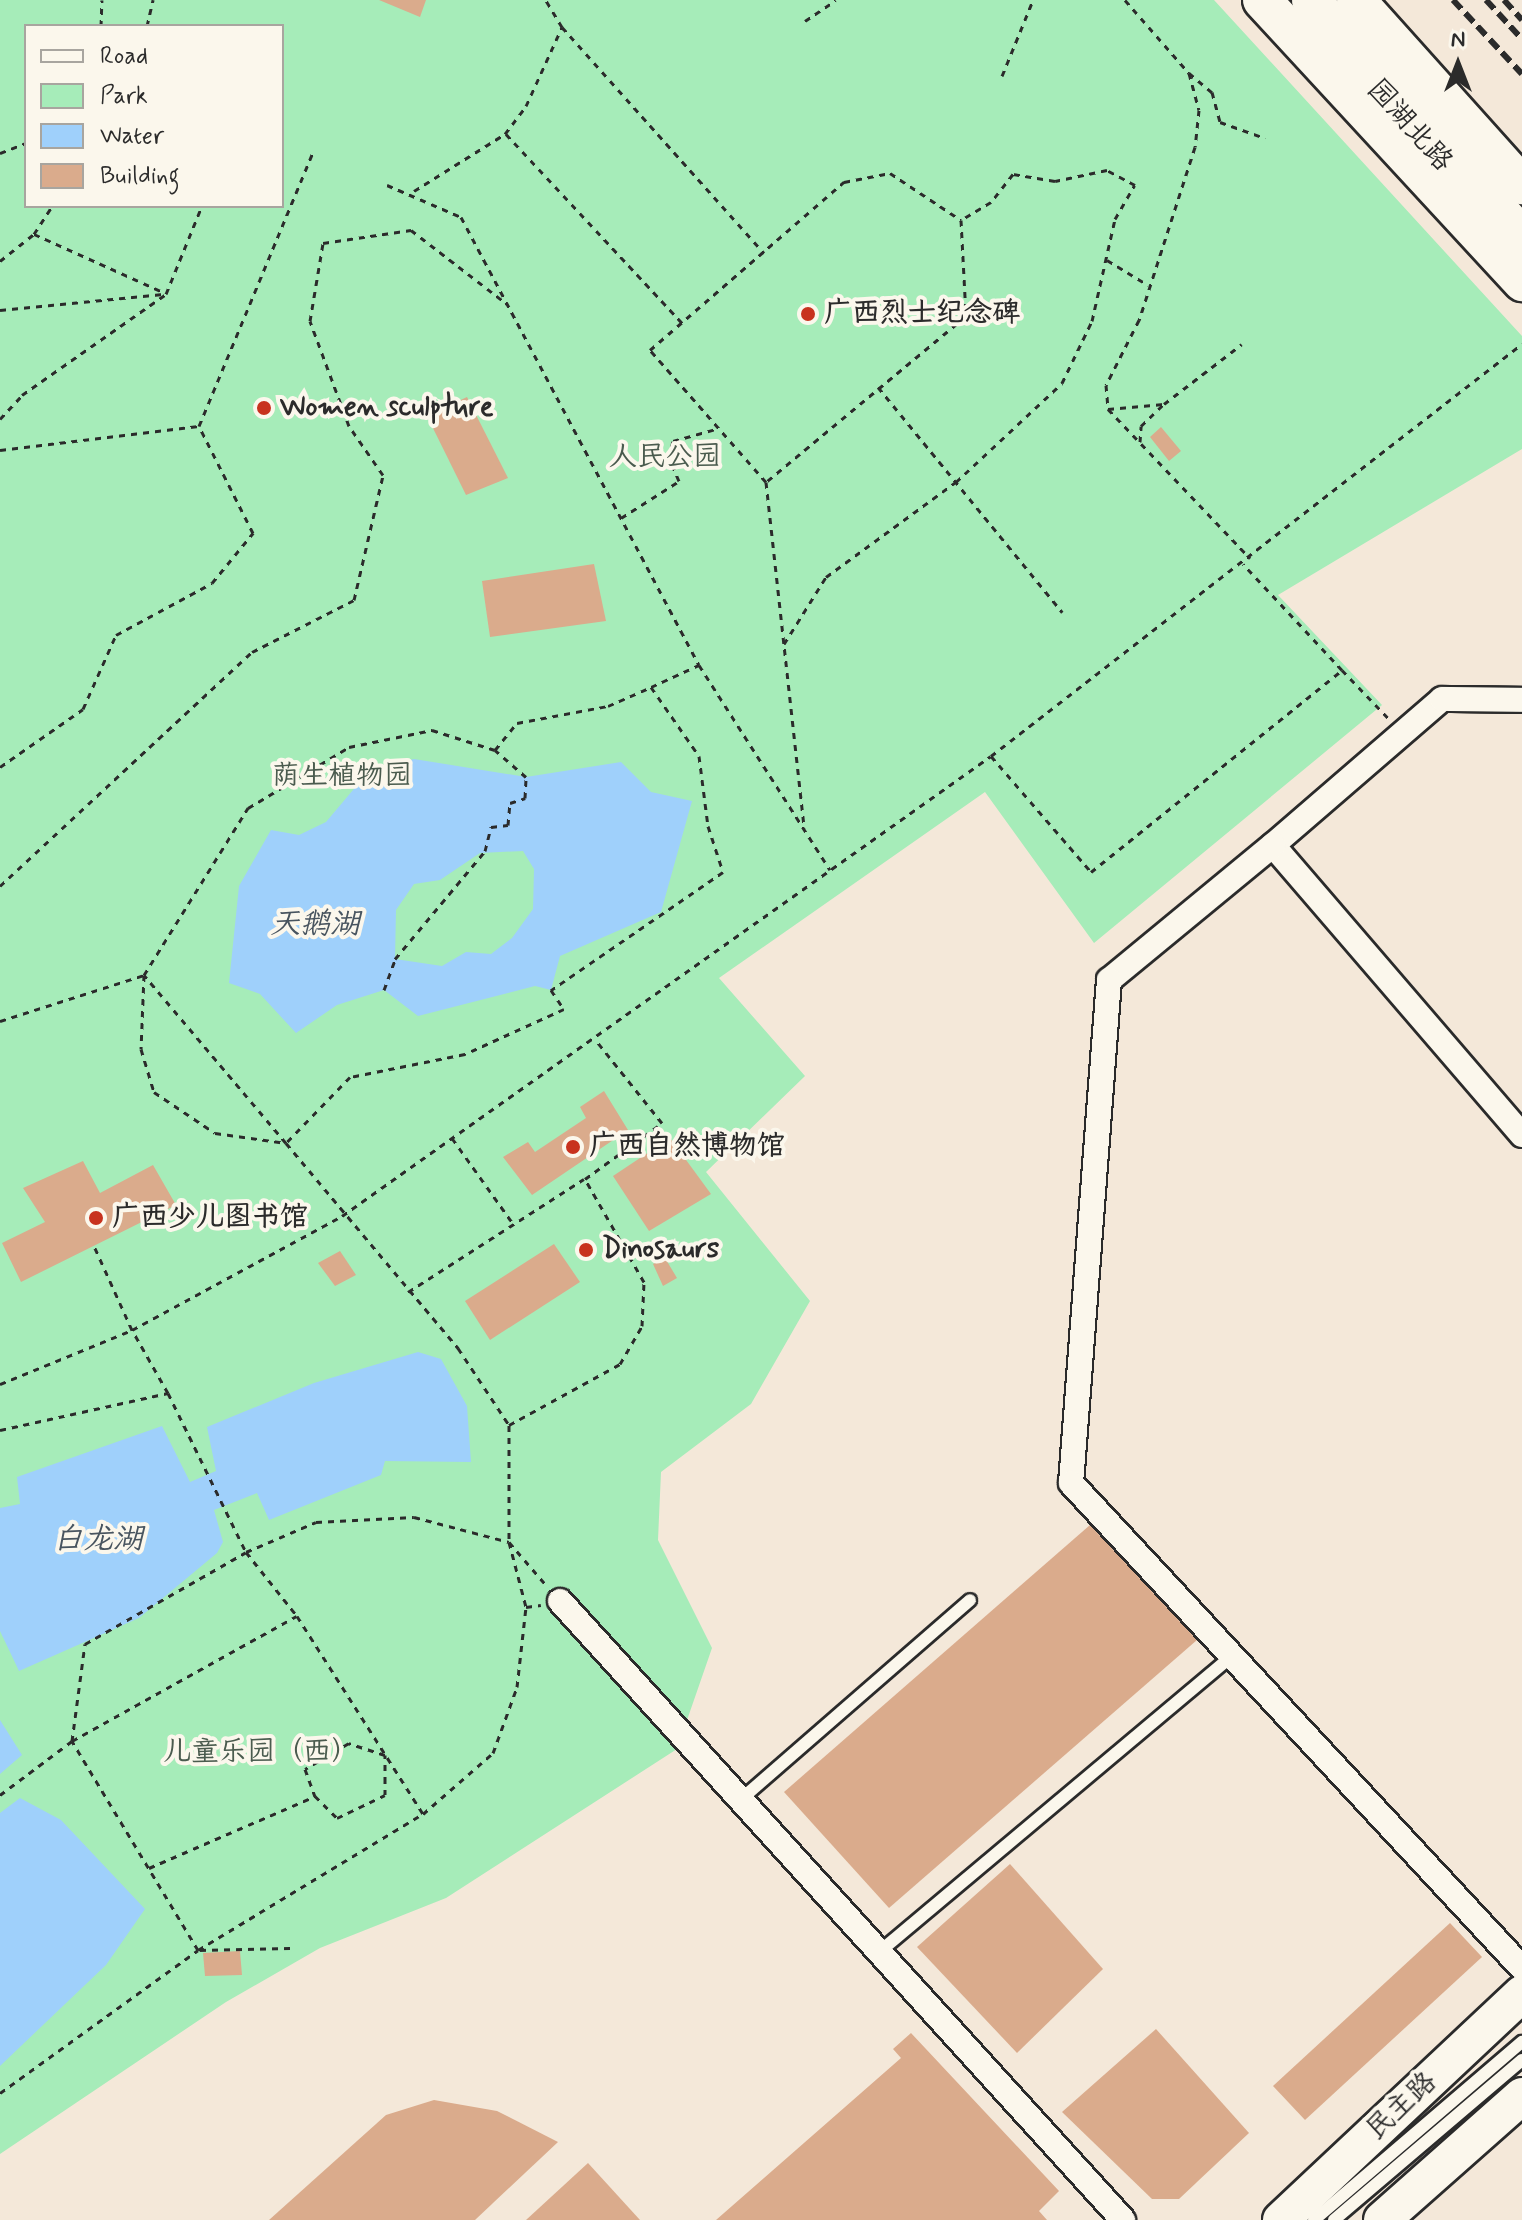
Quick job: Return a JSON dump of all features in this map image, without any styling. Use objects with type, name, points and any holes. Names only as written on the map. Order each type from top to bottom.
[{"type":"highway","points":[[1262,0],[1522,282]]},
{"type":"highway","points":[[1311,0],[1522,236]]},
{"type":"highway","points":[[1356,0],[1522,187]]},
{"type":"main road","name":"园湖北路","points":[[1297,0],[1522,251]]},
{"type":"main road","name":"园湖北路","points":[[1338,0],[1522,187]]},
{"type":"main road","name":"民主路","points":[[1281,2220],[1522,1994]]},
{"type":"main road","points":[[1382,2220],[1522,2096]]},
{"type":"street","points":[[1522,700],[1442,699],[1273,845],[1109,980],[1071,1483],[1522,1968]]},
{"type":"street","points":[[1273,845],[1522,1135]]},
{"type":"street","points":[[560,1601],[1123,2220]]},
{"type":"lane","points":[[739,1801],[970,1600]]},
{"type":"lane","points":[[878,1953],[1232,1656]]},
{"type":"lane","points":[[1314,2220],[1522,2039]]},
{"type":"lane","points":[[1334,2220],[1522,2060]]},
{"type":"path","points":[[101,24],[102,0]]},
{"type":"path","points":[[147,24],[153,0]]},
{"type":"path","points":[[546,0],[562,27],[764,253]]},
{"type":"path","points":[[805,21],[836,0]]},
{"type":"path","points":[[1002,76],[1033,0]]},
{"type":"path","points":[[1125,0],[1189,73],[1212,92],[1220,122],[1265,138]]},
{"type":"path","points":[[413,192],[505,134],[562,27]]},
{"type":"path","points":[[1189,73],[1199,110],[1195,147],[1148,286],[1106,385],[1108,409],[1250,558]]},
{"type":"path","points":[[505,134],[683,324]]},
{"type":"path","points":[[0,153],[24,144]]},
{"type":"path","points":[[0,767],[83,709],[116,635],[212,583],[253,533],[199,426],[312,154]]},
{"type":"path","points":[[784,644],[826,577],[956,482],[1062,383],[1092,321],[1115,219],[1135,185],[1107,170],[1055,181],[1013,174],[991,202],[961,220]]},
{"type":"path","points":[[804,830],[766,482],[716,429],[650,350],[844,182],[890,173],[961,220]]},
{"type":"path","points":[[387,185],[413,192],[461,217],[699,665],[830,870]]},
{"type":"path","points":[[0,261],[34,234],[51,208]]},
{"type":"path","points":[[0,419],[22,395],[166,294],[201,208]]},
{"type":"path","points":[[766,482],[966,316],[961,220]]},
{"type":"path","points":[[0,886],[252,652],[354,600],[383,475],[349,426],[310,321],[323,243],[411,230],[507,304]]},
{"type":"path","points":[[34,234],[166,294]]},
{"type":"path","points":[[1107,260],[1148,286]]},
{"type":"path","points":[[0,310],[166,294]]},
{"type":"path","points":[[1140,442],[1141,426],[1164,404],[1242,344]]},
{"type":"path","points":[[0,1384],[132,1330],[342,1216],[991,756],[1243,564],[1522,344]]},
{"type":"path","points":[[878,387],[1062,612]]},
{"type":"path","points":[[1108,409],[1164,404]]},
{"type":"path","points":[[0,450],[199,426]]},
{"type":"path","points":[[621,518],[679,481],[669,458],[673,441],[716,429]]},
{"type":"path","points":[[1243,564],[1401,733]]},
{"type":"path","points":[[495,750],[517,723],[608,706],[699,665]]},
{"type":"path","points":[[991,756],[1091,872],[1342,670]]},
{"type":"path","points":[[286,1143],[350,1077],[465,1054],[564,1009],[551,990],[723,872],[708,826],[699,756],[651,687]]},
{"type":"path","points":[[286,1143],[215,1133],[154,1092],[141,1049],[144,975],[248,808],[349,747],[432,730],[495,750],[526,777],[525,798],[510,803],[508,825],[491,827],[485,851],[395,959],[384,990]]},
{"type":"path","points":[[0,2093],[198,1950],[423,1814],[493,1753],[517,1687],[526,1607],[509,1542],[509,1425],[458,1348],[342,1216],[286,1143],[144,975]]},
{"type":"path","points":[[0,1021],[144,975]]},
{"type":"path","points":[[408,1292],[585,1179],[662,1123],[594,1038]]},
{"type":"path","points":[[452,1138],[514,1225]]},
{"type":"path","points":[[509,1425],[620,1364],[642,1326],[644,1282],[585,1179]]},
{"type":"path","points":[[94,1246],[132,1330],[168,1393],[246,1552],[297,1616],[423,1814]]},
{"type":"path","points":[[0,1430],[168,1393]]},
{"type":"path","points":[[198,1950],[72,1741],[85,1644],[246,1552],[316,1522],[414,1517],[509,1542],[560,1601]]},
{"type":"path","points":[[526,1607],[560,1601]]},
{"type":"path","points":[[0,1795],[72,1741],[297,1616]]},
{"type":"path","points":[[349,1743],[385,1755],[385,1795],[337,1818],[315,1796],[305,1769],[349,1743]]},
{"type":"path","points":[[149,1868],[315,1796]]},
{"type":"path","points":[[198,1950],[290,1948]]},
{"type":"green space","name":"人民公园","points":[[0,0],[1214,0],[1522,336],[1522,449],[1278,595],[1382,705],[1094,943],[985,792],[719,978],[805,1076],[706,1172],[810,1301],[751,1404],[661,1472],[658,1540],[712,1648],[677,1749],[446,1898],[320,1948],[226,2002],[0,2154]]},
{"type":"water","name":"天鹅湖","points":[[414,759],[526,777],[621,762],[651,792],[692,801],[661,912],[560,956],[551,990],[535,986],[418,1016],[384,990],[337,1005],[296,1033],[260,994],[229,983],[239,886],[271,830],[299,835],[326,822],[369,771]],"holes":[[[523,851],[534,869],[533,909],[512,938],[491,954],[466,952],[442,966],[395,959],[396,910],[414,884],[440,880],[480,853]]]},
{"type":"water","name":"白龙湖","points":[[418,1352],[441,1359],[467,1406],[471,1462],[385,1461],[381,1475],[269,1520],[257,1493],[214,1510],[223,1542],[217,1553],[139,1618],[19,1671],[0,1631],[0,1508],[20,1504],[17,1477],[162,1426],[190,1482],[216,1471],[207,1427],[314,1383]]},
{"type":"water","points":[[0,1720],[22,1755],[0,1774]]},
{"type":"water","points":[[20,1798],[61,1820],[145,1909],[106,1965],[0,2066],[0,1813]]},
{"type":"building","points":[[379,0],[426,0],[420,17]]},
{"type":"building","points":[[467,397],[508,478],[466,495],[427,416]]},
{"type":"building","points":[[1161,427],[1181,451],[1169,461],[1150,437]]},
{"type":"building","points":[[594,564],[606,621],[490,637],[482,581]]},
{"type":"building","name":"广西自然博物馆","points":[[604,1091],[628,1130],[532,1195],[503,1157],[528,1142],[535,1152],[586,1118],[580,1107]]},
{"type":"building","points":[[670,1138],[711,1194],[649,1231],[613,1176]]},
{"type":"building","name":"广西少儿图书馆","points":[[83,1161],[100,1193],[153,1165],[176,1205],[21,1282],[2,1243],[45,1222],[23,1188]]},
{"type":"building","points":[[554,1244],[580,1282],[490,1340],[465,1301]]},
{"type":"building","points":[[340,1251],[356,1275],[335,1286],[318,1263]]},
{"type":"building","points":[[665,1258],[677,1278],[663,1286],[653,1264]]},
{"type":"building","points":[[1090,1525],[1197,1640],[889,1908],[784,1792]]},
{"type":"building","points":[[1010,1864],[1103,1969],[1017,2053],[917,1947]]},
{"type":"building","points":[[1450,1923],[1482,1957],[1305,2120],[1273,2086]]},
{"type":"building","points":[[240,1951],[242,1975],[205,1976],[203,1953]]},
{"type":"building","points":[[1156,2029],[1249,2133],[1179,2199],[1152,2199],[1062,2112]]},
{"type":"building","points":[[911,2033],[1059,2191],[1039,2211],[1047,2220],[716,2220],[901,2058],[893,2049]]},
{"type":"building","points":[[434,2100],[497,2111],[558,2142],[475,2220],[269,2220],[386,2115]]},
{"type":"building","points":[[588,2163],[640,2220],[526,2220]]},
{"type":"railway","points":[[1453,0],[1522,74]]},
{"type":"railway","points":[[1486,0],[1522,39]]},
{"type":"railway","points":[[1504,0],[1522,20]]},
{"type":"place","name":"广西烈士纪念碑","points":[[808,314]]},
{"type":"place","name":"Women sculpture","points":[[264,408]]},
{"type":"place","name":"广西自然博物馆","points":[[573,1147]]},
{"type":"place","name":"广西少儿图书馆","points":[[96,1218]]},
{"type":"place","name":"Dinosaurs","points":[[586,1250]]},
{"type":"park label","name":"荫生植物园","points":[[342,777]]},
{"type":"park label","name":"儿童乐园（西）","points":[[261,1753]]}]
